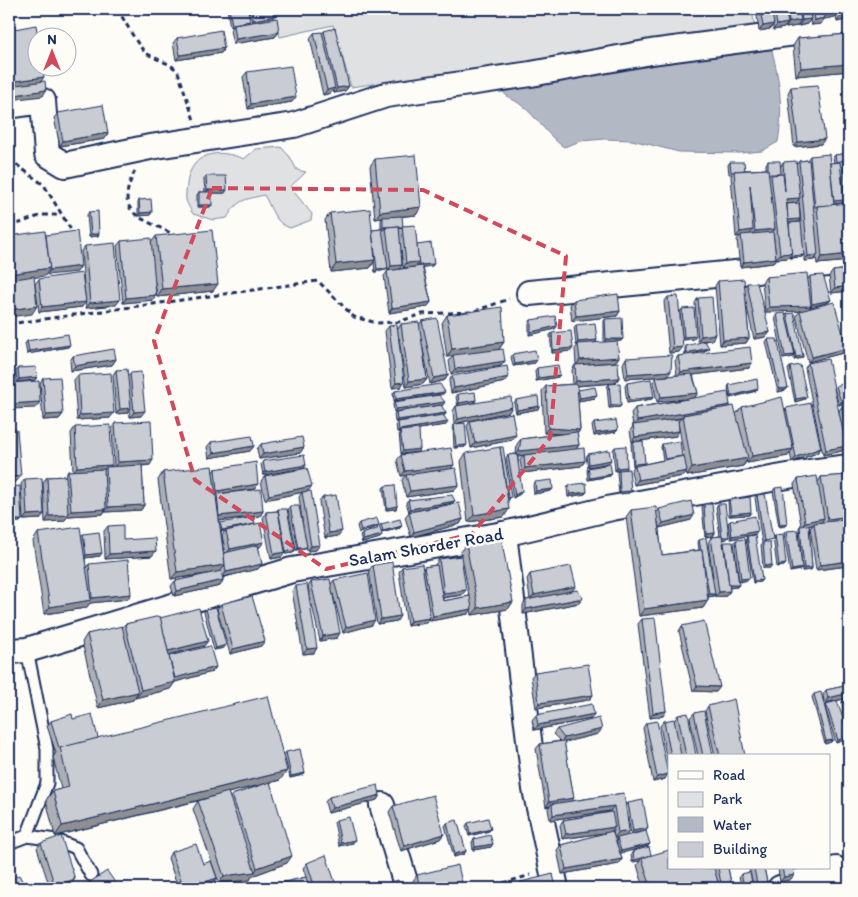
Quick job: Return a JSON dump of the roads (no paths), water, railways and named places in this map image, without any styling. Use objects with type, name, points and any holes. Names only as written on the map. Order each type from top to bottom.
[{"type":"street","points":[[9,106],[43,101],[47,154],[65,165],[105,155],[294,125],[386,95],[531,74],[651,52],[849,26]]},
{"type":"street","points":[[529,293],[849,262]]},
{"type":"street","name":"Salam Shorder Road","points":[[18,651],[292,570],[504,534],[612,508],[810,472],[849,468]]},
{"type":"street","points":[[504,534],[535,788],[553,879]]},
{"type":"street","points":[[382,805],[408,888]]},
{"type":"street","points":[[780,888],[836,869],[843,888]]},
{"type":"lane","points":[[18,651],[48,749],[47,783],[27,836]]},
{"type":"lane","points":[[9,843],[27,836],[56,840],[76,848],[91,875]]},
{"type":"water","points":[[770,43],[780,92],[781,117],[778,142],[762,151],[740,153],[679,152],[632,140],[604,139],[581,141],[564,147],[527,110],[508,97],[502,90]]}]
